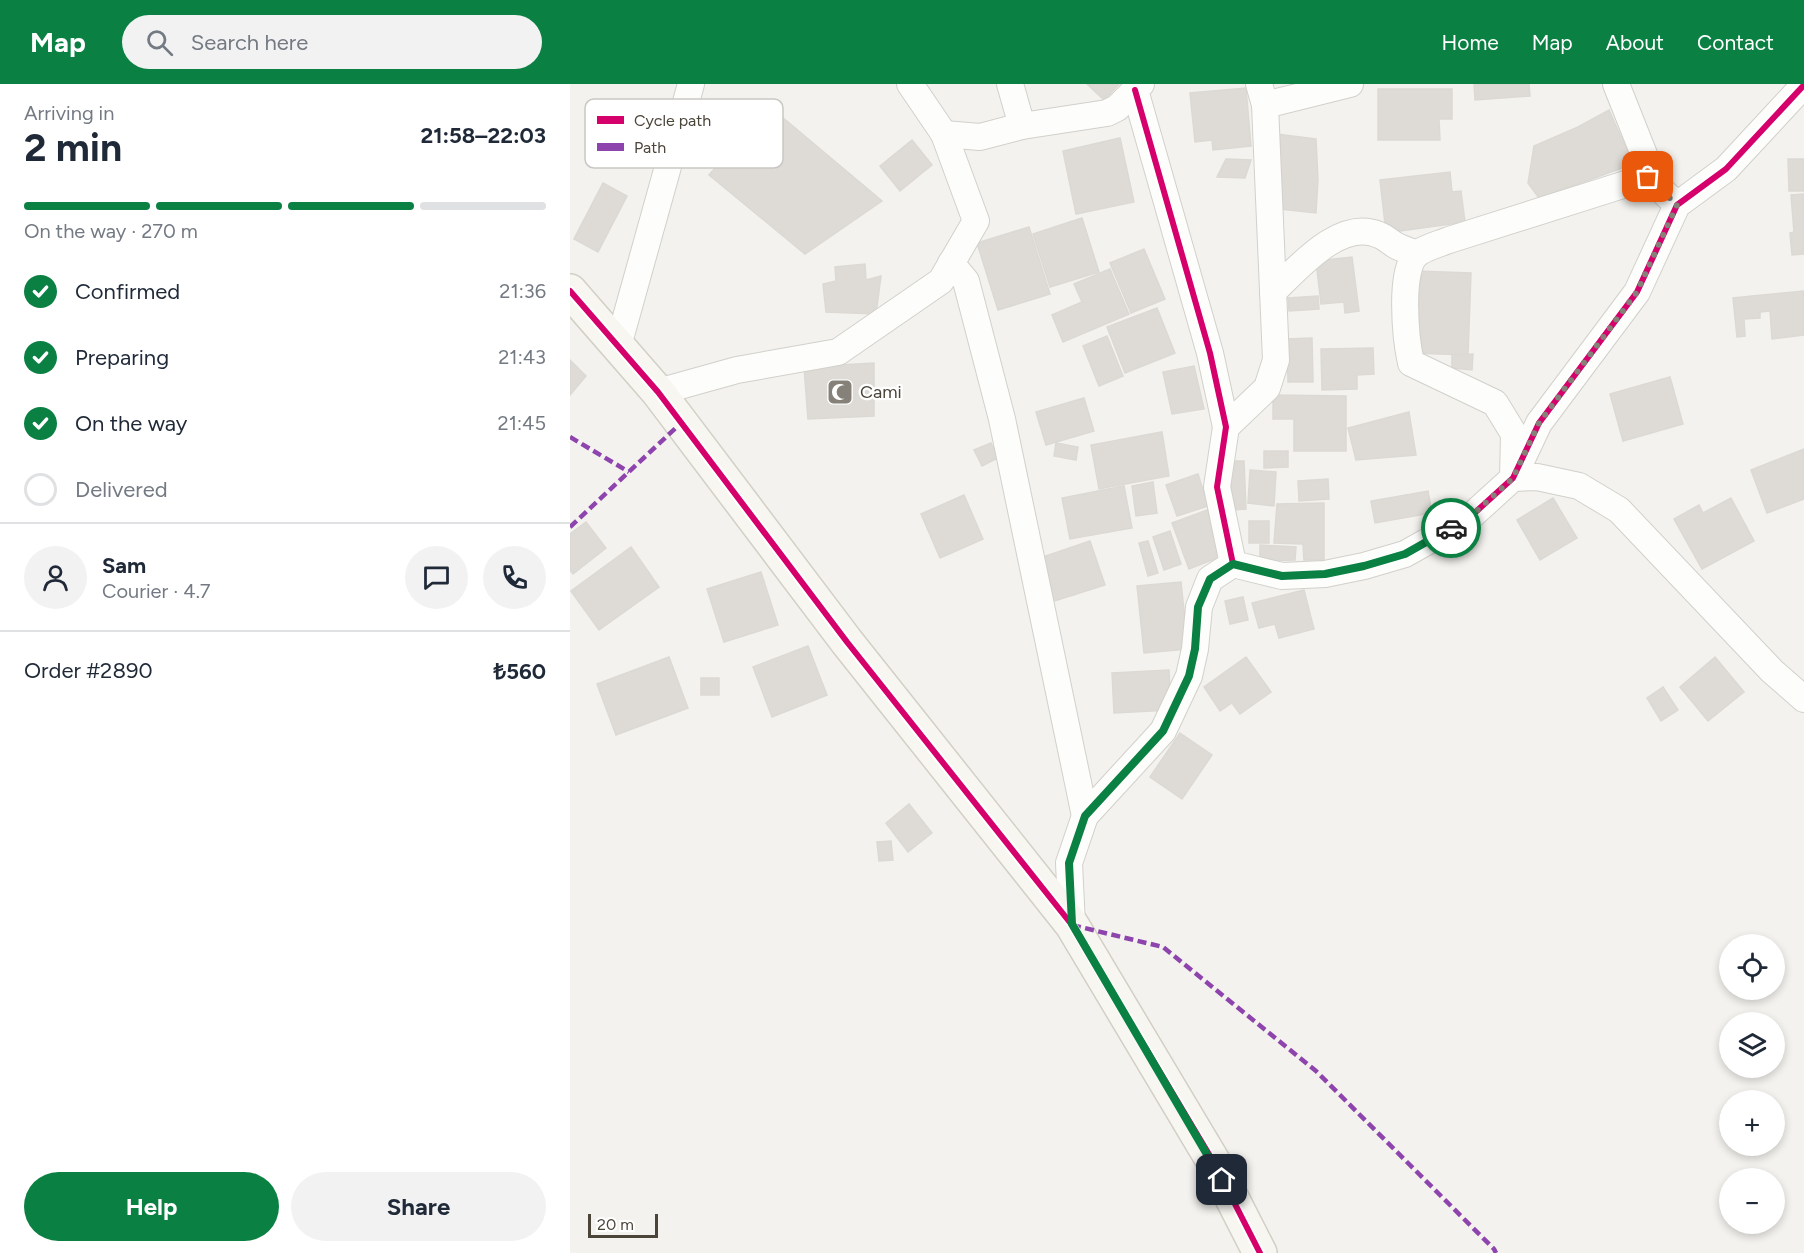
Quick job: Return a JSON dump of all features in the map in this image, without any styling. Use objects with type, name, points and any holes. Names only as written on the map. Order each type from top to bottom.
[{"type":"street","points":[[687,99],[691,84]]},
{"type":"street","points":[[658,392],[738,370],[838,352],[941,281],[976,221],[944,134],[910,84]]},
{"type":"street","points":[[1010,84],[1022,126]]},
{"type":"street","points":[[1226,427],[1267,388],[1276,360],[1262,95],[1350,84]]},
{"type":"street","points":[[1617,84],[1645,157],[1648,177],[1677,205]]},
{"type":"street","points":[[1072,924],[1069,863],[1085,816],[1163,731],[1189,676],[1195,649],[1198,607],[1210,579],[1233,564],[1282,576],[1325,574],[1364,566],[1405,554],[1469,518],[1513,478],[1539,423],[1637,292],[1677,205],[1726,169],[1804,85]]},
{"type":"street","points":[[944,134],[980,136],[1022,126],[1107,113],[1117,108],[1138,87],[1210,353],[1226,427],[1217,487],[1233,564]]},
{"type":"street","points":[[618,346],[668,168]]},
{"type":"street","points":[[1513,478],[1514,434],[1495,403],[1411,363],[1406,342],[1408,265],[1417,254],[1449,240],[1648,177]]},
{"type":"street","points":[[1273,292],[1320,248],[1339,237],[1359,232],[1378,234],[1397,246],[1417,254]]},
{"type":"street","points":[[951,263],[966,281],[1002,419],[1085,816]]},
{"type":"street","points":[[570,291],[658,392],[847,642],[1072,924],[1213,1161],[1260,1253]]},
{"type":"street","points":[[1513,478],[1537,477],[1579,486],[1619,510],[1772,671],[1804,699]]},
{"type":"building","points":[[1087,84],[1119,84],[1104,100]]},
{"type":"building","points":[[1474,84],[1529,84],[1530,96],[1475,100]]},
{"type":"building","points":[[1246,88],[1251,146],[1213,150],[1212,140],[1195,142],[1190,93]]},
{"type":"building","points":[[1378,89],[1452,89],[1452,119],[1439,119],[1440,140],[1378,140]]},
{"type":"building","points":[[1609,110],[1633,164],[1539,198],[1528,183],[1534,146],[1578,127]]},
{"type":"building","points":[[783,118],[882,201],[805,254],[709,175],[715,168],[783,168]]},
{"type":"building","points":[[1276,134],[1316,139],[1318,180],[1316,213],[1270,208]]},
{"type":"building","points":[[1120,138],[1134,202],[1076,214],[1063,151]]},
{"type":"building","points":[[912,140],[932,165],[900,191],[880,166]]},
{"type":"building","points":[[1226,159],[1251,160],[1245,178],[1217,177]]},
{"type":"building","points":[[1788,159],[1804,159],[1804,191],[1789,191]]},
{"type":"building","points":[[1450,172],[1452,192],[1461,191],[1465,222],[1386,233],[1380,180]]},
{"type":"building","points":[[603,183],[627,196],[598,252],[574,239]]},
{"type":"building","points":[[1804,194],[1804,254],[1792,255],[1790,233],[1794,232],[1791,195]]},
{"type":"building","points":[[1082,218],[1099,272],[1050,287],[1033,234]]},
{"type":"building","points":[[1029,227],[1050,294],[998,310],[977,243]]},
{"type":"building","points":[[1144,249],[1165,299],[1131,313],[1110,263]]},
{"type":"building","points":[[1352,257],[1359,311],[1345,313],[1344,302],[1321,304],[1316,261]]},
{"type":"building","points":[[865,264],[866,280],[881,276],[876,314],[826,312],[823,284],[836,281],[835,267]]},
{"type":"building","points":[[1110,269],[1129,314],[1063,342],[1052,315],[1082,302],[1074,284]]},
{"type":"building","points":[[1415,271],[1471,273],[1468,355],[1412,353]]},
{"type":"building","points":[[1804,291],[1804,335],[1772,339],[1770,311],[1760,312],[1760,318],[1744,319],[1745,336],[1737,337],[1733,298]]},
{"type":"building","points":[[1318,296],[1319,309],[1289,311],[1288,298]]},
{"type":"building","points":[[1157,308],[1175,353],[1125,373],[1107,327]]},
{"type":"building","points":[[1107,336],[1123,376],[1099,386],[1083,346]]},
{"type":"building","points":[[1312,338],[1313,382],[1288,382],[1287,339]]},
{"type":"building","points":[[1373,348],[1374,374],[1357,375],[1357,389],[1322,390],[1321,349]]},
{"type":"building","points":[[1473,354],[1472,370],[1452,368],[1452,355]]},
{"type":"building","points":[[570,360],[586,376],[570,395]]},
{"type":"building","name":"Cami","points":[[874,363],[874,416],[808,419],[804,367]]},
{"type":"building","points":[[1194,366],[1204,409],[1172,414],[1163,372]]},
{"type":"building","points":[[1670,377],[1683,424],[1623,441],[1610,394]]},
{"type":"building","points":[[1273,395],[1346,396],[1346,451],[1294,451],[1294,419],[1273,419]]},
{"type":"building","points":[[1084,398],[1094,431],[1046,445],[1036,412]]},
{"type":"building","points":[[1409,412],[1416,455],[1356,460],[1348,428]]},
{"type":"building","points":[[1162,432],[1169,476],[1099,489],[1091,445]]},
{"type":"building","points":[[991,443],[998,458],[982,466],[974,450]]},
{"type":"building","points":[[1056,443],[1078,447],[1076,460],[1054,456]]},
{"type":"building","points":[[1804,449],[1804,499],[1767,513],[1751,470]]},
{"type":"building","points":[[1264,451],[1288,451],[1288,467],[1264,468]]},
{"type":"building","points":[[1230,461],[1244,461],[1246,509],[1232,510]]},
{"type":"building","points":[[1250,470],[1276,472],[1274,506],[1248,503]]},
{"type":"building","points":[[1198,474],[1208,506],[1177,516],[1166,485]]},
{"type":"building","points":[[1328,479],[1329,499],[1299,501],[1298,481]]},
{"type":"building","points":[[1153,482],[1157,513],[1136,516],[1132,486]]},
{"type":"building","points":[[1124,486],[1132,528],[1070,539],[1062,498]]},
{"type":"building","points":[[1428,491],[1432,513],[1375,523],[1371,501]]},
{"type":"building","points":[[964,495],[983,539],[940,558],[921,514]]},
{"type":"building","points":[[1553,498],[1577,538],[1540,560],[1517,520]]},
{"type":"building","points":[[1731,498],[1754,541],[1702,569],[1674,519],[1699,505],[1703,513]]},
{"type":"building","points":[[1324,503],[1324,560],[1304,560],[1303,544],[1274,543],[1277,504]]},
{"type":"building","points":[[1210,509],[1227,554],[1189,569],[1172,523]]},
{"type":"building","points":[[1249,521],[1269,521],[1269,543],[1249,543]]},
{"type":"building","points":[[586,522],[606,548],[573,574],[570,570],[570,534]]},
{"type":"building","points":[[1170,531],[1181,564],[1164,570],[1153,537]]},
{"type":"building","points":[[1090,541],[1105,585],[1051,602],[1037,559]]},
{"type":"building","points":[[1148,541],[1158,573],[1148,576],[1139,543]]},
{"type":"building","points":[[1260,545],[1296,547],[1295,560],[1260,561]]},
{"type":"building","points":[[631,547],[659,587],[599,630],[571,591]]},
{"type":"building","points":[[761,572],[778,625],[724,642],[707,589]]},
{"type":"building","points":[[1181,582],[1188,649],[1144,653],[1137,586]]},
{"type":"building","points":[[1304,590],[1314,629],[1279,638],[1275,624],[1259,628],[1252,603]]},
{"type":"building","points":[[1243,597],[1248,620],[1230,624],[1225,601]]},
{"type":"building","points":[[808,646],[827,695],[772,717],[753,667]]},
{"type":"building","points":[[669,657],[688,708],[616,735],[597,684]]},
{"type":"building","points":[[1246,657],[1271,692],[1240,714],[1232,703],[1220,711],[1204,687]]},
{"type":"building","points":[[1715,657],[1744,692],[1708,721],[1680,687]]},
{"type":"building","points":[[1169,670],[1171,710],[1114,713],[1112,673]]},
{"type":"building","points":[[701,678],[719,678],[719,695],[701,695]]},
{"type":"building","points":[[1663,687],[1678,710],[1661,721],[1647,698]]},
{"type":"building","points":[[1180,733],[1212,755],[1182,799],[1150,777]]},
{"type":"building","points":[[909,804],[932,833],[908,852],[886,823]]},
{"type":"building","points":[[891,841],[893,860],[879,861],[877,842]]},
{"type":"marked path","points":[[570,527],[681,423]]},
{"type":"marked path","points":[[570,437],[629,472]]},
{"type":"marked path","points":[[1072,925],[1163,947],[1316,1071],[1496,1253]]},
{"type":"cycle path","points":[[1135,90],[1210,353],[1226,427],[1217,487],[1233,564],[1282,576],[1325,574],[1405,554],[1469,518],[1513,478],[1539,423],[1637,292],[1677,205],[1726,169],[1804,85]]},
{"type":"cycle path","points":[[570,291],[658,392],[847,642],[1072,925],[1213,1161],[1260,1253]]},
{"type":"way so far","points":[[1451,528],[1469,518],[1513,478],[1539,423],[1637,292],[1677,205],[1648,177]]},
{"type":"place","name":"Cami","points":[[840,392]]},
{"type":"route","points":[[1222,1180],[1213,1161],[1072,924],[1069,863],[1085,816],[1163,731],[1189,676],[1195,649],[1198,607],[1210,579],[1233,564],[1282,576],[1325,574],[1364,566],[1405,554],[1451,528]]}]
